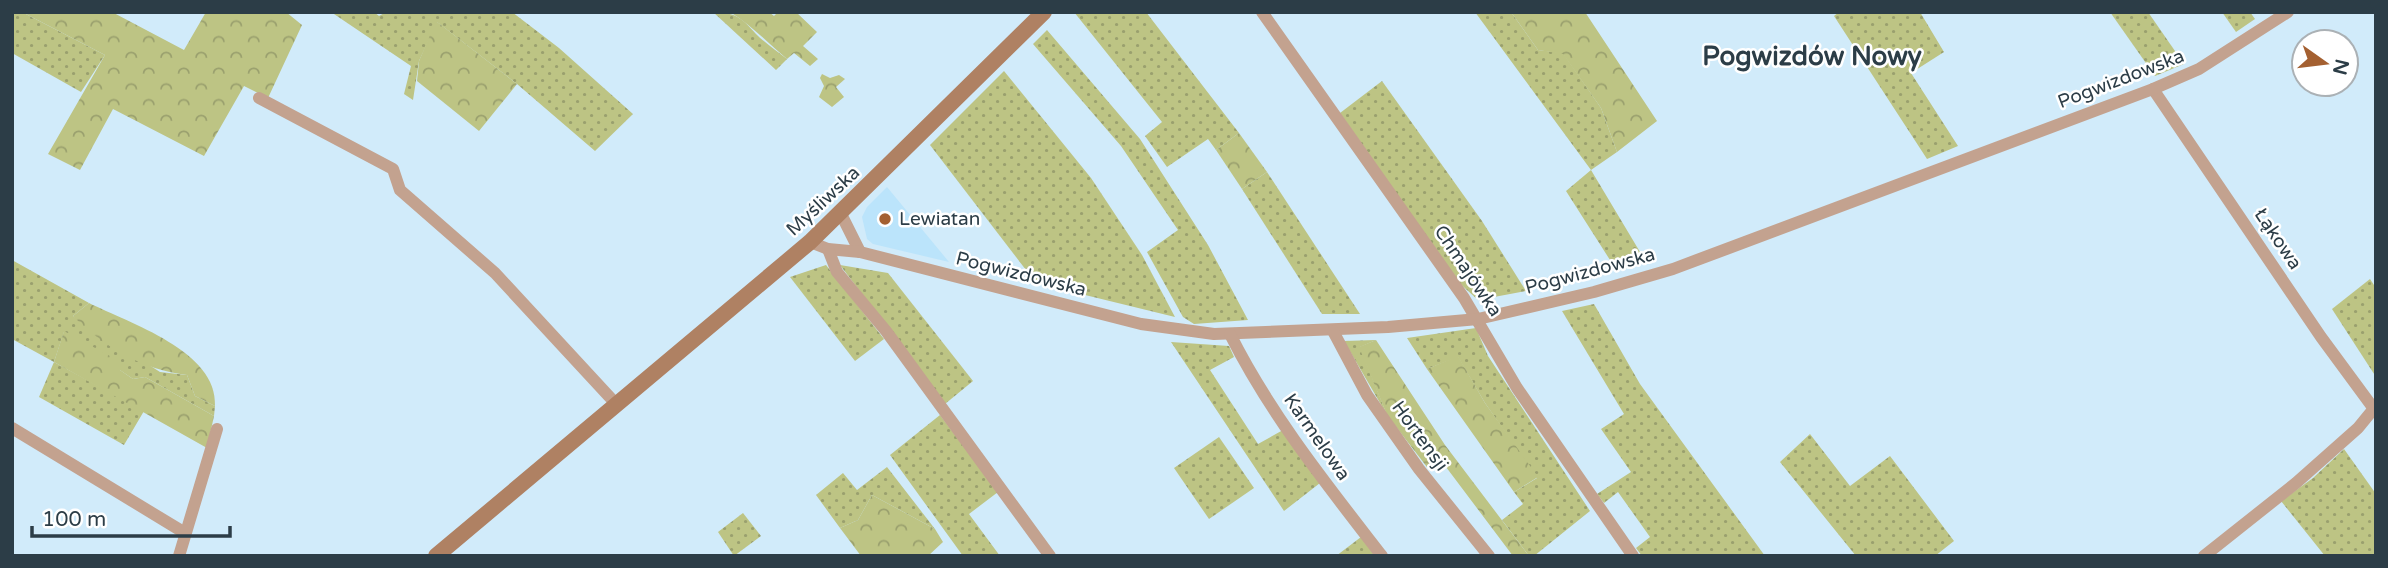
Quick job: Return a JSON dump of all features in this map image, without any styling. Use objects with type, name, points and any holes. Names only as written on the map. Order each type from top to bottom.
[{"type":"street","name":"Myśliwska","points":[[436,556],[810,242],[1044,12]]},
{"type":"street","name":"Chmajówka","points":[[1262,12],[1478,318],[1517,388],[1633,556]]},
{"type":"street","name":"Pogwizdowska","points":[[810,242],[828,249],[860,252],[1160,328],[1230,334],[1333,331],[1478,318],[1594,292],[1673,269],[2153,89],[2199,69],[2288,12]]},
{"type":"street","name":"Łąkowa","points":[[2153,89],[2375,407],[2358,428],[2297,483],[2204,556]]},
{"type":"street","points":[[259,97],[393,169],[400,190],[495,273],[617,405]]},
{"type":"street","points":[[841,214],[860,252]]},
{"type":"street","points":[[828,249],[837,272],[886,331],[1050,556]]},
{"type":"street","name":"Hortensji","points":[[1333,331],[1367,395],[1411,459],[1489,556]]},
{"type":"street","name":"Karmelowa","points":[[1230,334],[1248,370],[1287,429],[1382,556]]},
{"type":"street","points":[[12,428],[186,533]]},
{"type":"street","points":[[179,556],[217,429]]},
{"type":"shaded area","points":[[887,187],[949,262],[873,244],[867,239],[862,217],[867,207]]},
{"type":"green space","points":[[12,12],[22,12],[105,55],[81,92],[12,53]]},
{"type":"green space","points":[[22,12],[112,12],[184,50],[206,12],[286,12],[302,25],[268,98],[244,86],[204,156],[113,109],[80,170],[48,154],[105,55]]},
{"type":"green space","points":[[331,12],[374,12],[379,16],[386,12],[512,12],[559,48],[633,114],[595,151],[517,84],[437,22],[419,61],[413,100],[404,94],[411,66]]},
{"type":"green space","points":[[713,12],[738,17],[787,59],[776,70]]},
{"type":"green space","points":[[730,12],[769,12],[774,16],[778,12],[796,12],[817,32],[803,46],[818,59],[810,66],[794,53],[787,59]]},
{"type":"green space","points":[[1074,12],[1146,12],[1239,133],[1216,150],[1208,139],[1167,167],[1145,136],[1162,122]]},
{"type":"green space","points":[[1475,12],[1511,12],[1538,50],[1563,53],[1601,108],[1617,152],[1591,170]]},
{"type":"green space","points":[[1511,12],[1585,12],[1657,121],[1617,152],[1601,108],[1563,54],[1538,50]]},
{"type":"green space","points":[[1839,12],[1920,12],[1944,52],[1911,73],[1958,146],[1927,159],[1834,16]]},
{"type":"green space","points":[[2110,12],[2148,12],[2184,64],[2155,76]]},
{"type":"green space","points":[[2222,12],[2250,12],[2255,19],[2236,32]]},
{"type":"green space","points":[[436,21],[517,84],[479,131],[417,81],[419,61]]},
{"type":"green space","points":[[1047,30],[1140,139],[1208,245],[1248,320],[1194,324],[1183,317],[1147,252],[1178,230],[1121,146],[1033,44]]},
{"type":"green space","points":[[1004,71],[1091,178],[1142,255],[1175,317],[1036,283],[930,145]]},
{"type":"green space","points":[[822,74],[830,78],[839,75],[845,79],[836,87],[844,97],[832,107],[819,97],[824,86],[820,78]]},
{"type":"green space","points":[[1382,81],[1482,221],[1526,291],[1478,300],[1457,281],[1340,113]]},
{"type":"green space","points":[[1239,133],[1267,172],[1242,189],[1216,150]]},
{"type":"green space","points":[[1591,170],[1646,262],[1617,271],[1566,191]]},
{"type":"green space","points":[[1267,172],[1360,314],[1322,314],[1242,189]]},
{"type":"green space","points":[[12,260],[89,303],[73,316],[160,372],[187,375],[195,396],[215,406],[214,416],[145,377],[133,379],[64,332],[54,362],[12,339]]},
{"type":"green space","points":[[826,265],[884,339],[855,361],[790,277]]},
{"type":"green space","points":[[840,265],[888,273],[973,381],[945,404]]},
{"type":"green space","points":[[2370,279],[2376,288],[2376,377],[2332,309]]},
{"type":"green space","points":[[89,303],[168,341],[187,355],[202,370],[212,387],[215,406],[195,396],[187,375],[140,362],[98,338],[73,316]]},
{"type":"green space","points":[[1594,304],[1640,384],[1765,556],[1642,556],[1636,548],[1650,537],[1618,492],[1604,503],[1597,494],[1631,472],[1601,429],[1624,414],[1562,311]]},
{"type":"green space","points":[[1476,328],[1488,356],[1590,511],[1534,556],[1529,556],[1502,520],[1523,504],[1514,492],[1537,478],[1485,403],[1458,357],[1427,369],[1407,338]]},
{"type":"green space","points":[[64,331],[119,361],[120,370],[133,379],[145,377],[214,416],[207,448],[54,362]]},
{"type":"green space","points":[[1376,340],[1360,347],[1387,415],[1344,341]]},
{"type":"green space","points":[[1376,340],[1445,445],[1529,556],[1513,556],[1443,463],[1430,471],[1387,415],[1359,347]]},
{"type":"green space","points":[[1171,342],[1229,346],[1234,357],[1210,370],[1258,444],[1283,430],[1320,483],[1284,511]]},
{"type":"green space","points":[[1458,356],[1485,403],[1538,477],[1514,492],[1427,369]]},
{"type":"green space","points":[[54,362],[144,411],[124,445],[39,397]]},
{"type":"green space","points":[[940,415],[998,492],[969,514],[1000,556],[963,556],[890,455]]},
{"type":"green space","points":[[1810,434],[1850,486],[1890,456],[1954,541],[1935,556],[1856,556],[1780,462]]},
{"type":"green space","points":[[1219,437],[1254,488],[1209,519],[1174,468]]},
{"type":"green space","points":[[2344,449],[2376,494],[2376,556],[2325,556],[2281,501],[2313,478]]},
{"type":"green space","points":[[887,467],[935,529],[872,495],[858,520],[840,528],[816,495],[843,473],[857,490]]},
{"type":"green space","points":[[872,495],[935,529],[943,542],[928,556],[861,556],[840,528],[858,520]]},
{"type":"green space","points":[[743,513],[761,536],[734,556],[718,532]]},
{"type":"green space","points":[[1361,537],[1375,556],[1336,556]]},
{"type":"place","name":"Lewiatan","points":[[885,219]]},
{"type":"district","name":"Pogwizdów Nowy","points":[[1812,56]]}]
